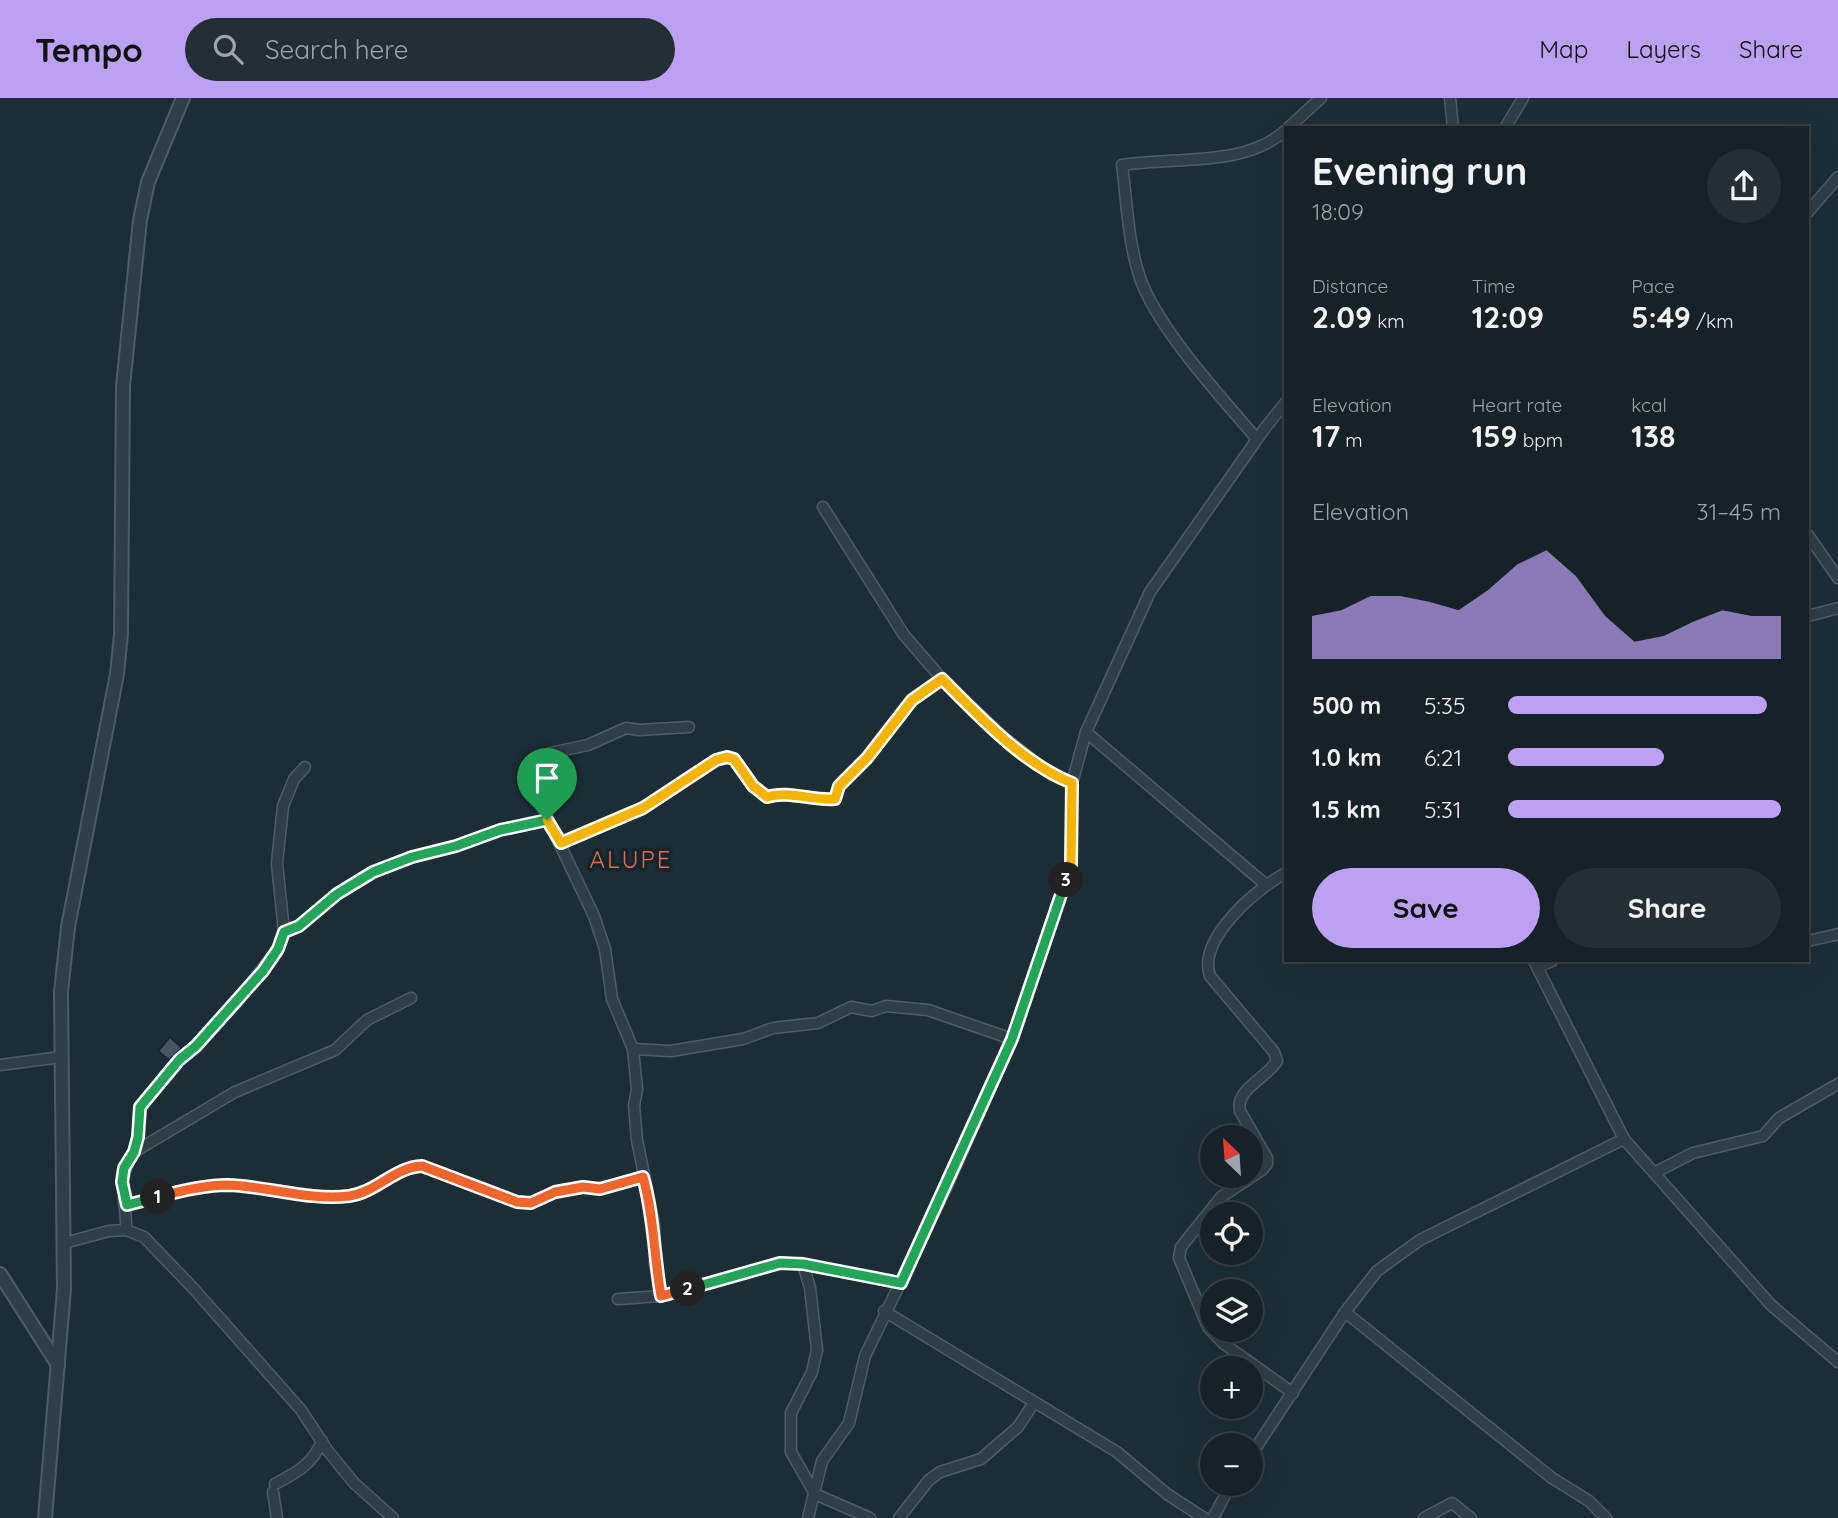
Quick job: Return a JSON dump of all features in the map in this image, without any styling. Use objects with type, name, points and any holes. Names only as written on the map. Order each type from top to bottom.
[{"type":"street","points":[[46,1518],[62,1327],[64,1242],[61,992],[68,927],[117,674],[121,634],[123,386],[140,220],[148,182],[183,98]]},
{"type":"street","points":[[1290,126],[1321,98]]},
{"type":"street","points":[[1450,98],[1453,126]]},
{"type":"street","points":[[1506,126],[1523,98]]},
{"type":"street","points":[[1257,439],[1170,332],[1152,303],[1140,278],[1134,254],[1122,166],[1151,160],[1244,153],[1260,148],[1284,131]]},
{"type":"street","points":[[1809,211],[1838,177]]},
{"type":"street","points":[[808,1518],[822,1461],[849,1423],[864,1356],[884,1311],[901,1283],[1012,1039],[1071,865],[1072,783],[1086,732],[1150,592],[1284,405]]},
{"type":"street","points":[[823,508],[904,635],[942,679],[1012,744],[1052,775],[1072,783]]},
{"type":"street","points":[[1809,536],[1838,578]]},
{"type":"street","points":[[1809,616],[1838,608]]},
{"type":"street","points":[[561,843],[643,808],[680,781],[716,760],[727,757],[734,759],[753,786],[767,797],[778,794],[822,800],[835,799],[839,786],[867,758],[912,700],[942,679]]},
{"type":"street","points":[[661,1296],[654,1224],[637,1140],[634,1106],[637,1089],[633,1049],[612,999],[605,949],[594,916],[561,843],[547,820],[533,788],[531,775],[534,769],[547,760],[550,753],[588,745],[626,729],[689,727]]},
{"type":"street","points":[[1086,732],[1265,884]]},
{"type":"street","points":[[126,1230],[127,1205],[122,1182],[124,1168],[134,1152],[138,1137],[140,1107],[179,1060],[196,1046],[263,971],[278,949],[284,932],[278,863],[283,806],[294,779],[306,767]]},
{"type":"street","points":[[284,932],[299,926],[337,894],[373,872],[500,830],[547,820]]},
{"type":"street","points":[[1284,874],[1265,884],[1244,903],[1224,928],[1209,956],[1207,967],[1210,976],[1274,1052],[1277,1061],[1273,1068],[1242,1095],[1238,1103],[1267,1158],[1267,1164],[1220,1197],[1181,1247],[1179,1258],[1208,1327],[1224,1344],[1293,1393]]},
{"type":"street","points":[[1809,941],[1838,934]]},
{"type":"street","points":[[1536,964],[1624,1139],[1771,1305],[1838,1362]]},
{"type":"street","points":[[134,1152],[235,1092],[335,1050],[376,1014],[411,998]]},
{"type":"street","points":[[633,1049],[671,1051],[743,1039],[773,1028],[818,1023],[851,1007],[872,1011],[887,1006],[928,1010],[1012,1039]]},
{"type":"street","points":[[0,1065],[61,1057]]},
{"type":"street","points":[[1654,1173],[1693,1153],[1763,1136],[1779,1118],[1838,1084]]},
{"type":"street","points":[[1263,1437],[1345,1312],[1377,1271],[1420,1240],[1624,1139]]},
{"type":"street","points":[[127,1205],[182,1191],[226,1185],[319,1196],[349,1196],[369,1191],[410,1166],[422,1166],[517,1202],[531,1203],[555,1192],[583,1187],[600,1189],[643,1177]]},
{"type":"street","points":[[64,1242],[109,1231],[126,1230],[144,1237],[301,1410],[354,1483],[393,1518]]},
{"type":"street","points":[[618,1299],[661,1296],[780,1263],[803,1264],[901,1283]]},
{"type":"street","points":[[803,1264],[810,1289],[817,1350],[812,1372],[791,1413],[791,1452],[815,1494],[870,1518]]},
{"type":"street","points":[[0,1274],[58,1365]]},
{"type":"street","points":[[884,1311],[1033,1404],[1117,1452],[1167,1494],[1210,1517],[1223,1496]]},
{"type":"street","points":[[1345,1312],[1552,1478],[1589,1501],[1606,1518]]},
{"type":"street","points":[[899,1518],[929,1480],[940,1472],[981,1459],[1018,1427],[1033,1404]]},
{"type":"street","points":[[277,1518],[274,1488],[316,1456],[322,1441]]},
{"type":"street","points":[[316,1456],[333,1457]]},
{"type":"street","points":[[1424,1518],[1452,1503],[1471,1518]]},
{"type":"building","points":[[170,1037],[182,1048],[169,1060],[158,1051]]},
{"type":"district","name":"ALUPE","points":[[631,859]]},
{"type":"route","points":[[942,679],[1002,736],[1033,761],[1052,775],[1072,783],[1071,865],[1012,1039],[901,1283],[803,1264],[780,1263],[661,1296],[654,1224],[643,1177],[600,1189],[583,1187],[555,1192],[531,1203],[517,1202],[442,1171],[410,1166],[369,1191],[349,1196],[319,1196],[226,1185],[182,1191],[127,1205],[122,1182],[124,1168],[134,1152],[138,1137],[140,1107],[179,1060],[196,1046],[263,971],[278,949],[284,932],[299,926],[337,894],[373,872],[500,830],[547,820],[561,843],[643,808],[680,781],[716,760],[727,757],[734,759],[753,786],[767,797],[778,794],[822,800],[835,799],[839,786],[867,758],[912,700],[942,679]]}]
